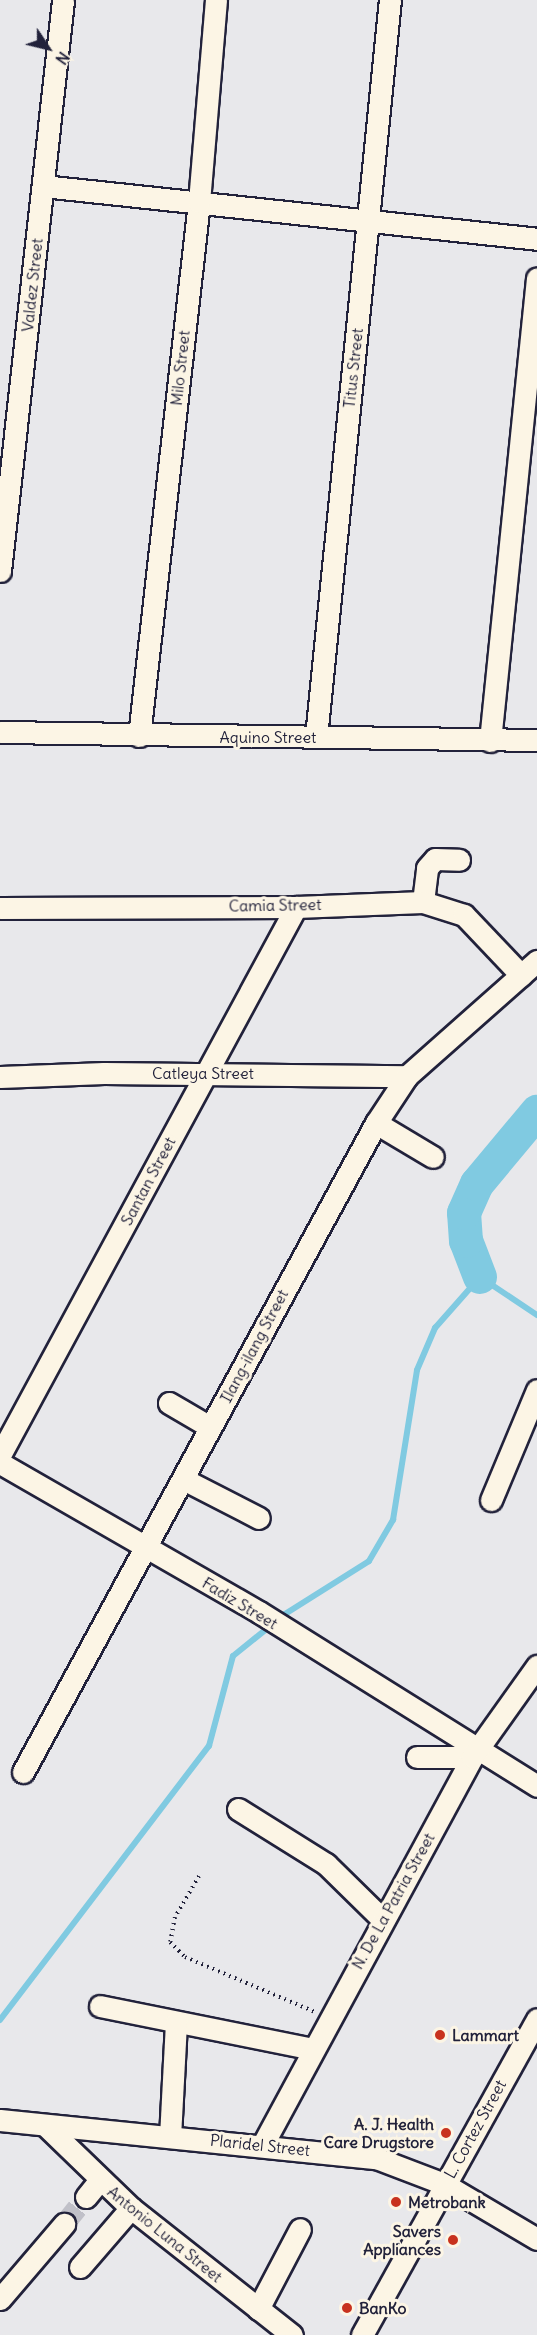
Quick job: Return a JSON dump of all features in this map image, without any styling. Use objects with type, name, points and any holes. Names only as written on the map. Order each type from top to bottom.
[{"type":"street","name":"Valdez Street","points":[[0,571],[63,0]]},
{"type":"street","name":"Milo Street","points":[[139,736],[199,202],[216,0]]},
{"type":"street","name":"Titus Street","points":[[316,737],[390,0]]},
{"type":"street","points":[[43,186],[537,239]]},
{"type":"street","points":[[490,741],[537,278]]},
{"type":"street","name":"Aquino Street","points":[[0,732],[139,736],[537,740]]},
{"type":"street","points":[[423,902],[427,868],[435,859],[459,860]]},
{"type":"street","name":"Camia Street","points":[[0,908],[296,907],[423,902],[464,915],[521,975]]},
{"type":"street","name":"Santan Street","points":[[0,1455],[296,907]]},
{"type":"street","name":"Ilang-ilang Street","points":[[22,1772],[376,1123],[407,1076],[537,961]]},
{"type":"street","name":"Catleya Street","points":[[0,1077],[207,1073],[407,1076]]},
{"type":"street","points":[[376,1123],[433,1156]]},
{"type":"street","points":[[491,1500],[537,1390]]},
{"type":"street","points":[[170,1403],[210,1427]]},
{"type":"street","name":"Fadiz Street","points":[[0,1463],[259,1612],[475,1752],[537,1786]]},
{"type":"street","points":[[183,1479],[259,1518]]},
{"type":"street","name":"N. De La Patria Street","points":[[263,2144],[475,1752],[537,1666]]},
{"type":"street","points":[[417,1757],[475,1752]]},
{"type":"street","points":[[238,1809],[326,1864],[383,1920]]},
{"type":"street","points":[[100,2006],[313,2049]]},
{"type":"street","name":"L. Cortez Street","points":[[362,2335],[537,2019]]},
{"type":"street","points":[[170,2137],[176,2022]]},
{"type":"street","name":"Plaridel Street","points":[[1,2120],[45,2126],[263,2144],[376,2158],[444,2184],[537,2239]]},
{"type":"street","name":"Antonio Luna Street","points":[[45,2126],[130,2208],[292,2335]]},
{"type":"street","points":[[86,2197],[100,2180]]},
{"type":"street","points":[[80,2267],[130,2208]]},
{"type":"street","points":[[0,2299],[64,2224]]},
{"type":"street","points":[[258,2309],[300,2229]]},
{"type":"path","points":[[199,1876],[174,1917],[170,1942],[185,1957],[329,2019]]},
{"type":"waterway","points":[[480,1277],[466,1241],[464,1213],[477,1184],[537,1112]]},
{"type":"waterway","points":[[0,2020],[209,1746],[233,1656],[285,1614],[369,1561],[393,1520],[417,1370],[435,1328],[480,1277],[537,1315]]},
{"type":"tunnel","points":[[64,2224],[86,2197]]},
{"type":"place","name":"Lammart","points":[[440,2035]]},
{"type":"place","name":"A. J. Health Care Drugstore","points":[[446,2133]]},
{"type":"place","name":"Metrobank","points":[[396,2202]]},
{"type":"place","name":"Savers Appliances","points":[[453,2240]]},
{"type":"place","name":"BanKo","points":[[347,2308]]}]
